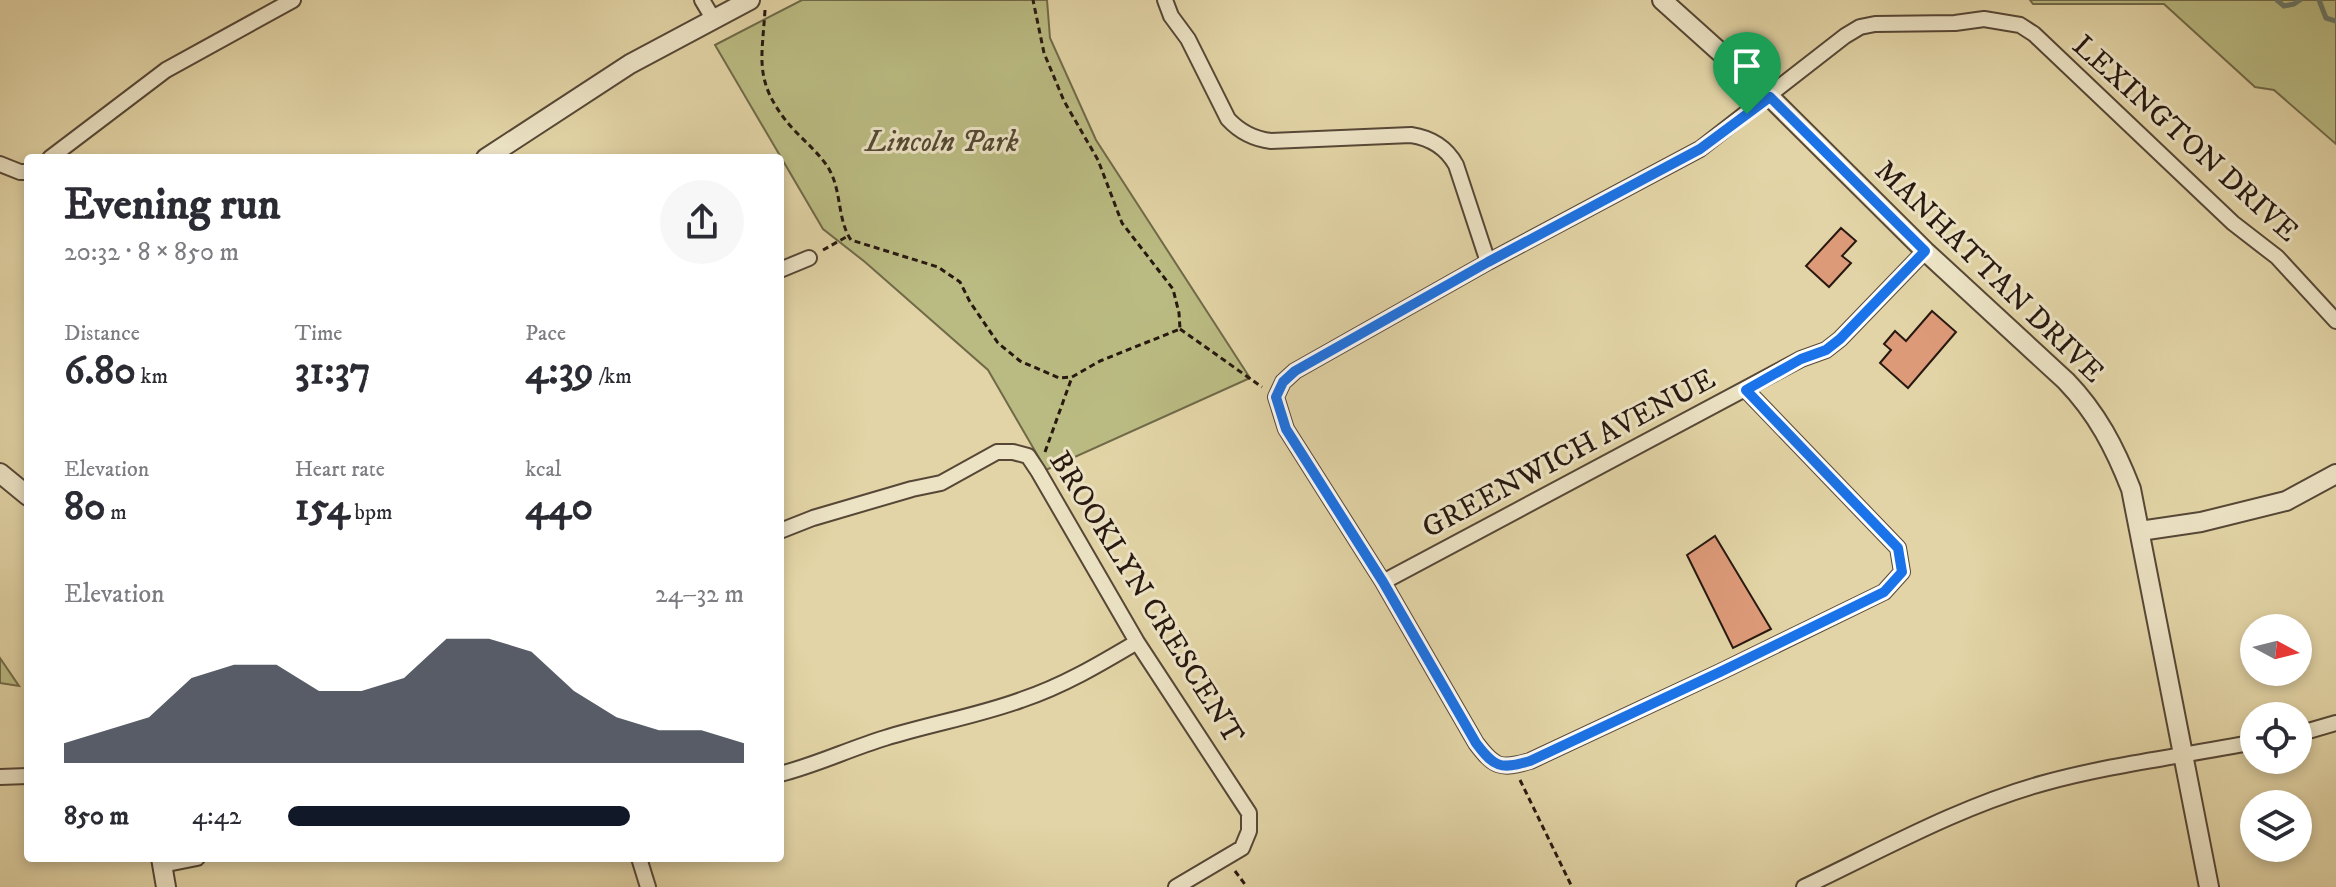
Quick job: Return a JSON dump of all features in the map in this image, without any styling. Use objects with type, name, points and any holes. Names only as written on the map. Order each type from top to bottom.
[{"type":"street","points":[[55,154],[166,70],[293,0]]},
{"type":"street","points":[[702,0],[714,20]]},
{"type":"street","points":[[492,154],[630,64],[750,0]]},
{"type":"street","points":[[1165,0],[1228,119],[1256,139],[1411,135],[1424,137],[1450,154],[1488,262]]},
{"type":"street","name":"MANHATTAN DRIVE","points":[[1662,0],[1770,97],[1925,251],[2086,402],[2105,431],[2131,489],[2209,887]]},
{"type":"street","name":"LEXINGTON DRIVE","points":[[1276,397],[1283,382],[1295,371],[1488,262],[1700,149],[1770,97],[1819,55],[1860,27],[1875,24],[1955,23],[1984,19],[2020,25],[2034,34],[2233,223],[2277,257],[2336,321]]},
{"type":"street","points":[[0,164],[24,172]]},
{"type":"street","name":"GREENWICH AVENUE","points":[[1383,582],[1801,359],[1826,350],[1925,251]]},
{"type":"street","points":[[784,268],[809,258]]},
{"type":"street","points":[[1276,397],[1286,429],[1383,582],[1476,743],[1489,760],[1501,767],[1530,761],[1828,620],[1884,592],[1902,572],[1898,548],[1746,390]]},
{"type":"street","name":"BROOKLYN CRESCENT","points":[[784,529],[813,518],[941,483],[997,452],[1028,456],[1137,642],[1249,813],[1249,831],[1242,848],[1176,887]]},
{"type":"street","points":[[0,473],[24,493]]},
{"type":"street","points":[[2140,531],[2201,522],[2286,501],[2336,474]]},
{"type":"street","points":[[784,773],[813,766],[887,737],[1021,700],[1081,675],[1137,642]]},
{"type":"street","points":[[2312,730],[2336,723]]},
{"type":"street","points":[[1804,887],[1980,805],[2044,783],[2240,745]]},
{"type":"street","points":[[0,777],[24,776]]},
{"type":"street","points":[[162,862],[166,887]]},
{"type":"street","points":[[640,862],[648,887]]},
{"type":"path","points":[[765,0],[760,55],[765,86],[787,122],[829,170],[839,194],[843,229],[851,240],[938,267],[960,282],[998,343],[1020,361],[1059,378],[1072,377],[1100,361],[1180,329]]},
{"type":"path","points":[[1033,0],[1044,53],[1064,101],[1098,160],[1122,223],[1173,289],[1180,329]]},
{"type":"path","points":[[809,258],[848,236]]},
{"type":"path","points":[[1180,329],[1276,397]]},
{"type":"path","points":[[1038,471],[1072,377]]},
{"type":"path","points":[[1514,766],[1572,887]]},
{"type":"path","points":[[1225,858],[1247,887]]},
{"type":"green space","name":"Lincoln Park","points":[[802,0],[1047,0],[1050,38],[1096,140],[1250,378],[1046,470],[988,370],[823,229],[784,163],[784,154],[779,154],[715,45]]},
{"type":"green space","points":[[2030,0],[2336,0],[2336,144],[2274,90],[2255,87],[2164,4],[2033,4]]},
{"type":"green space","points":[[0,658],[19,686],[0,683]]},
{"type":"building","points":[[1841,228],[1856,241],[1842,256],[1851,263],[1829,287],[1806,266]]},
{"type":"building","points":[[1932,311],[1956,332],[1908,388],[1880,363],[1891,350],[1884,344],[1895,331],[1906,341]]},
{"type":"building","points":[[1715,536],[1771,629],[1733,648],[1687,555]]},
{"type":"waterway","points":[[2277,0],[2284,6],[2300,0]]},
{"type":"waterway","points":[[2319,0],[2326,18],[2336,21]]},
{"type":"route","points":[[1770,97],[1925,251],[1826,350],[1801,359],[1746,390],[1898,548],[1902,572],[1884,592],[1828,620],[1530,761],[1501,767],[1489,760],[1476,743],[1383,582],[1286,429],[1276,397],[1283,382],[1295,371],[1488,262],[1700,149],[1747,114],[1770,97]]}]
